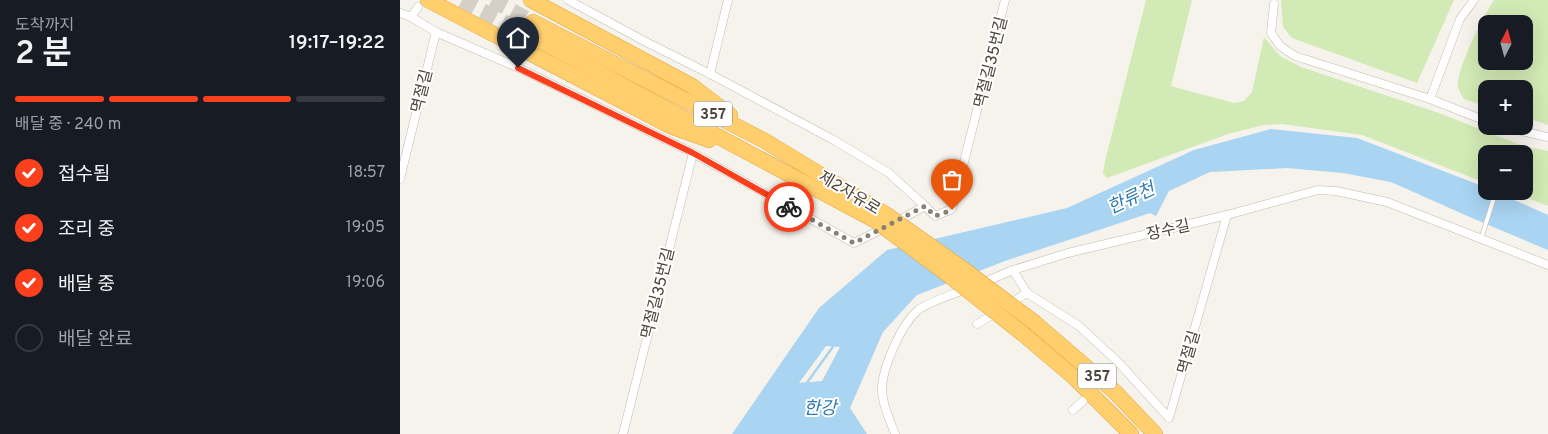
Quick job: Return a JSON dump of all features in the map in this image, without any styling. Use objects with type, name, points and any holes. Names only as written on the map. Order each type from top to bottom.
[{"type":"highway","points":[[531,0],[692,86],[765,141]]},
{"type":"highway","points":[[428,2],[670,126],[761,158],[881,218]]},
{"type":"highway","name":"제2자유로","points":[[761,158],[529,27],[765,141],[881,218],[963,268],[1035,323],[1115,392],[1155,434]]},
{"type":"highway","name":"357","points":[[881,218],[1075,378],[1131,434]]},
{"type":"street","points":[[400,13],[411,17],[436,32],[518,68],[693,153],[854,243],[925,206],[889,173],[832,139],[568,0]]},
{"type":"street","points":[[710,74],[728,0]]},
{"type":"street","name":"멱절길35번길","points":[[925,206],[935,216],[952,210],[1005,0]]},
{"type":"street","points":[[1430,100],[1460,19],[1474,0]]},
{"type":"street","points":[[411,17],[428,2]]},
{"type":"street","points":[[1274,4],[1272,33],[1280,46],[1295,56],[1430,100],[1478,118]]},
{"type":"street","name":"멱절길","points":[[400,179],[436,32]]},
{"type":"street","points":[[1533,134],[1548,137]]},
{"type":"street","name":"멱절길35번길","points":[[623,434],[693,153]]},
{"type":"street","name":"장수길","points":[[895,434],[886,410],[882,387],[892,351],[904,327],[918,310],[1013,270],[1068,253],[1227,215],[1318,190],[1336,191],[1387,202],[1548,265]]},
{"type":"street","name":"멱절길","points":[[1119,363],[1168,418],[1227,215]]},
{"type":"street","points":[[1013,270],[1027,293],[1079,326],[1119,363],[1111,366]]},
{"type":"street","points":[[977,324],[1027,293]]},
{"type":"street","points":[[1073,410],[1083,401]]},
{"type":"lane","points":[[1482,239],[1493,200]]},
{"type":"green space","points":[[1146,0],[1192,0],[1171,86],[1234,103],[1244,101],[1252,92],[1264,37],[1280,56],[1301,67],[1439,113],[1478,128],[1478,135],[1495,135],[1520,145],[1478,145],[1478,180],[1362,135],[1282,124],[1264,125],[1228,134],[1107,178],[1103,173]]},
{"type":"green space","points":[[1281,0],[1454,0],[1417,83],[1292,38],[1283,27]]},
{"type":"green space","points":[[1494,0],[1548,0],[1548,125],[1533,120],[1533,80],[1478,80],[1478,103],[1464,99],[1459,91],[1458,80],[1461,69],[1478,28],[1478,70],[1533,70],[1533,15],[1485,15]]},
{"type":"green space","points":[[1533,148],[1548,151],[1548,206],[1532,200]]},
{"type":"water","name":"한강","points":[[1271,129],[1357,138],[1478,184],[1478,200],[1514,200],[1548,215],[1548,250],[1391,182],[1343,173],[1287,168],[1210,172],[1169,191],[1156,216],[1150,213],[1005,261],[917,295],[883,332],[850,408],[867,434],[732,434],[819,308],[887,250],[1067,208],[1194,150]],"holes":[[[826,346],[840,347],[822,381],[799,383]]]},
{"type":"waterway","name":"한류천","points":[[806,384],[835,344]]},
{"type":"tunnel","points":[[462,0],[525,33]]},
{"type":"tunnel","points":[[492,0],[533,22]]},
{"type":"tunnel","points":[[1089,394],[1111,366]]},
{"type":"way so far","points":[[789,207],[854,243],[925,206],[935,216],[952,210]]},
{"type":"route","points":[[518,68],[693,153],[789,207]]}]
